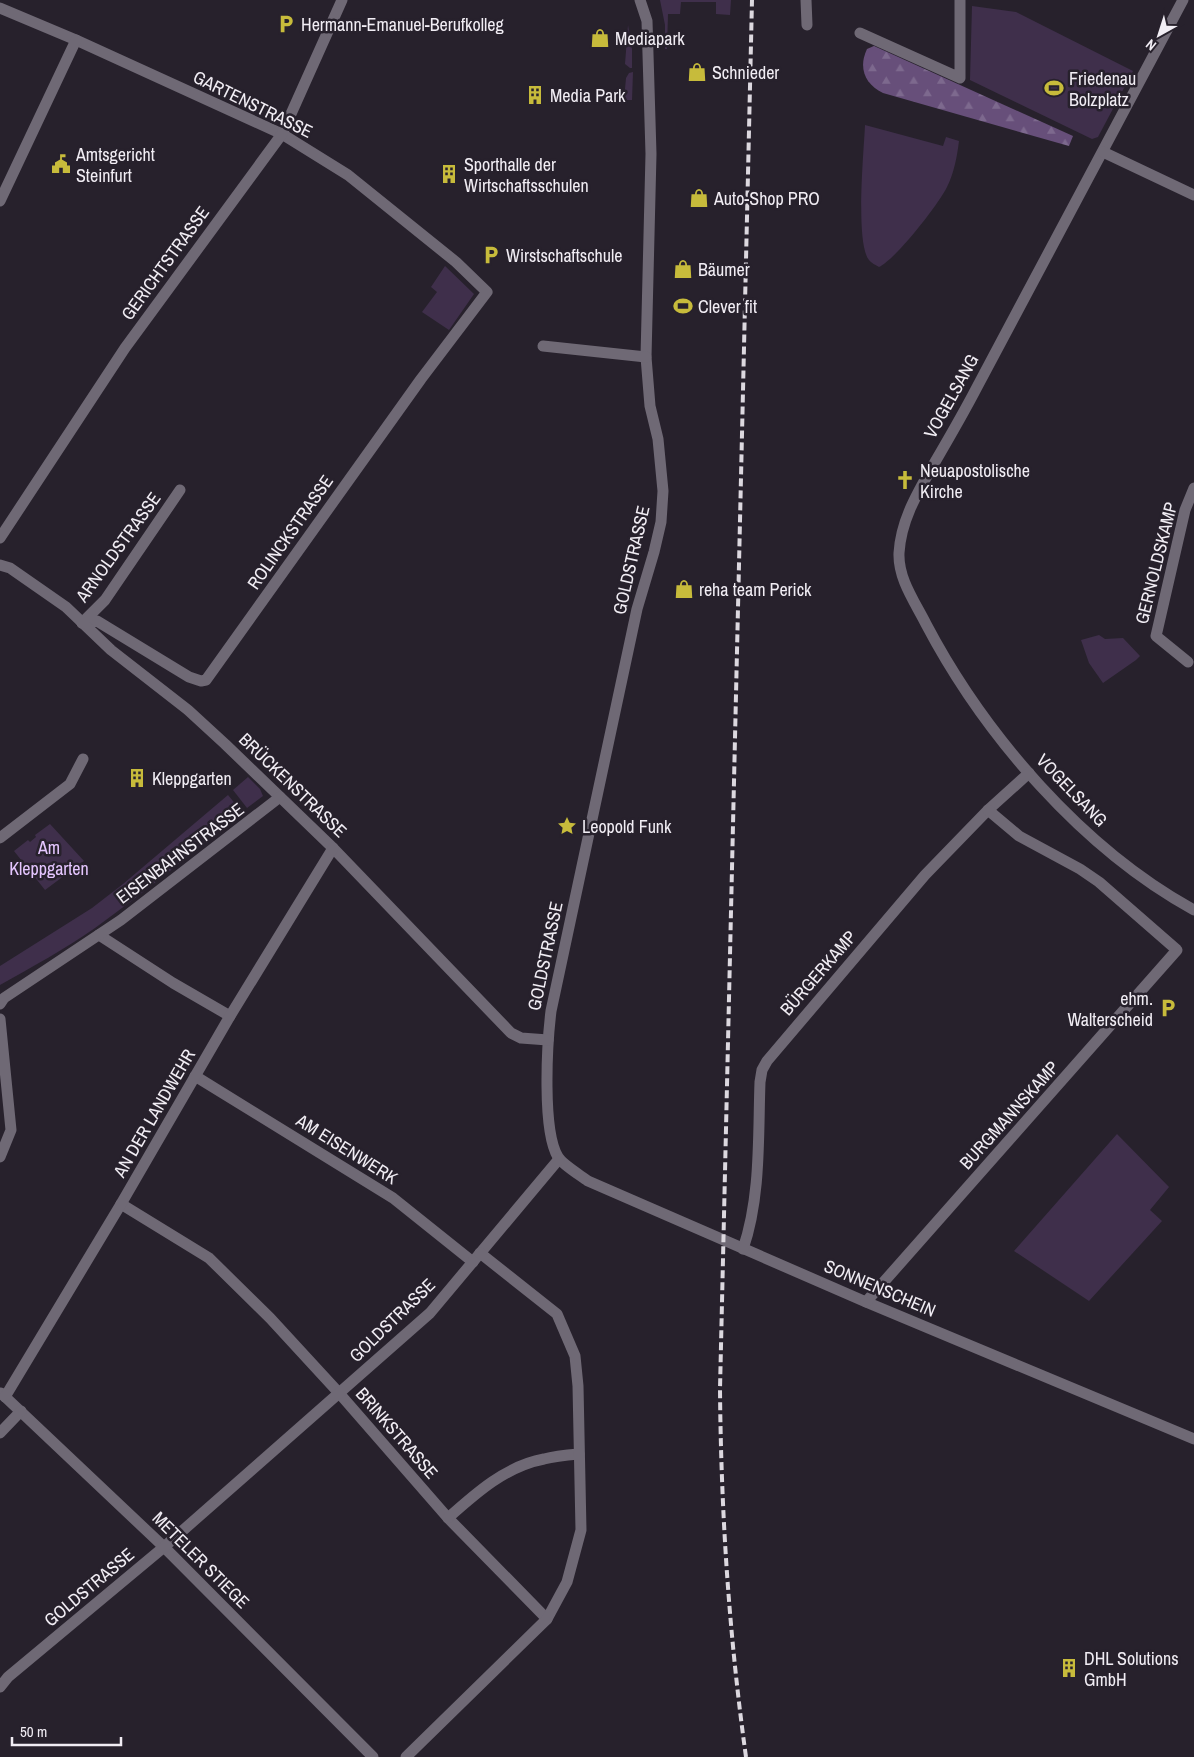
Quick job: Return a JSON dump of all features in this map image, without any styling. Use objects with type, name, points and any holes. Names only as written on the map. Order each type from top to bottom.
[{"type":"street","name":"GERICHTSTRASSE","points":[[0,538],[125,348],[282,134],[342,0]]},
{"type":"street","name":"GOLDSTRASSE","points":[[0,1687],[8,1677],[164,1547],[430,1313],[559,1159],[552,1141],[548,1112],[548,1040],[551,1011],[637,608],[661,522],[662,467],[640,357],[651,147],[648,21],[640,0]]},
{"type":"street","points":[[806,0],[807,25]]},
{"type":"street","points":[[860,33],[960,78],[960,0]]},
{"type":"street","name":"VOGELSANG","points":[[1183,0],[1104,152],[914,500],[900,542],[899,563],[901,572],[931,634],[969,695],[1029,773],[1071,817],[1116,857],[1166,894],[1194,910]]},
{"type":"street","name":"GARTENSTRASSE","points":[[0,8],[76,40],[282,134],[348,176],[456,262],[487,292]]},
{"type":"street","points":[[0,201],[76,40]]},
{"type":"street","points":[[1104,152],[1194,195]]},
{"type":"street","name":"ROLINCKSTRASSE","points":[[82,623],[97,621],[189,678],[201,681],[206,680],[421,378],[487,292]]},
{"type":"street","points":[[543,346],[640,357]]},
{"type":"street","name":"GERNOLDSKAMP","points":[[1188,662],[1156,636],[1185,510],[1194,488]]},
{"type":"street","name":"ARNOLDSTRASSE","points":[[82,623],[105,600],[180,490]]},
{"type":"street","name":"BRÜCKENSTRASSE","points":[[0,565],[10,568],[66,607],[111,650],[188,710],[333,848],[511,1033],[521,1038],[548,1040]]},
{"type":"street","points":[[0,838],[70,784],[83,759]]},
{"type":"street","name":"BÜRGERKAMP","points":[[743,1249],[753,1214],[760,1082],[762,1070],[767,1061],[925,875],[988,810],[1029,773]]},
{"type":"street","name":"EISENBAHNSTRASSE","points":[[0,1004],[4,998],[121,920],[280,797]]},
{"type":"street","name":"BURGMANNSKAMP","points":[[866,1302],[1177,950],[1090,876],[1027,841],[988,810]]},
{"type":"street","name":"AN DER LANDWEHR","points":[[2,1394],[121,1204],[230,1016],[333,848]]},
{"type":"street","points":[[99,935],[173,983],[230,1016]]},
{"type":"street","points":[[0,1019],[11,1130],[0,1157]]},
{"type":"street","name":"AM EISENWERK","points":[[195,1076],[393,1198],[557,1314],[575,1356],[578,1386],[581,1530],[567,1582],[547,1619],[406,1757]]},
{"type":"street","name":"SONNENSCHEIN","points":[[559,1159],[588,1181],[866,1302],[1194,1439]]},
{"type":"street","name":"BRINKSTRASSE","points":[[121,1204],[208,1258],[270,1318],[339,1393],[448,1518],[547,1619]]},
{"type":"street","name":"METELER STIEGE","points":[[2,1394],[164,1547],[373,1757]]},
{"type":"street","points":[[0,1433],[21,1411]]},
{"type":"street","points":[[448,1518],[496,1478],[518,1467],[543,1459],[579,1454]]},
{"type":"green space","points":[[660,0],[731,0],[730,15],[716,14],[716,2],[681,2],[680,14],[668,14],[667,49],[665,49],[665,25]]},
{"type":"green space","points":[[972,6],[1016,12],[1133,71],[1098,137],[1092,139],[970,80]]},
{"type":"green space","points":[[628,25],[632,49],[632,68],[625,64]]},
{"type":"green space","points":[[874,46],[1073,136],[1069,146],[883,93],[872,85],[863,69],[864,56],[867,49]]},
{"type":"green space","points":[[633,72],[632,100],[624,100],[626,78],[629,73]]},
{"type":"green space","points":[[865,125],[943,146],[946,137],[959,141],[953,171],[942,195],[906,243],[896,254],[879,267],[869,260],[862,235],[861,196]]},
{"type":"green space","points":[[445,266],[474,294],[449,330],[422,312],[437,292],[431,287]]},
{"type":"green space","points":[[1099,635],[1105,639],[1123,638],[1140,656],[1103,683],[1089,663],[1081,640]]},
{"type":"green space","points":[[248,777],[260,789],[263,796],[247,808],[233,790]]},
{"type":"green space","points":[[228,795],[242,812],[170,871],[95,928],[60,951],[0,985],[0,966],[92,908]]},
{"type":"green space","name":"Am Kleppgarten","points":[[50,824],[84,861],[45,890],[14,851],[28,840],[30,842],[36,837],[35,835]]},
{"type":"green space","points":[[1117,1134],[1169,1187],[1150,1210],[1162,1221],[1089,1301],[1014,1251]]},
{"type":"railway","points":[[746,1757],[727,1573],[720,1389],[752,0]]},
{"type":"place","name":"Hermann-Emanuel-Berufkolleg","points":[[286,24]]},
{"type":"place","name":"Mediapark","points":[[600,38]]},
{"type":"place","name":"Schnieder","points":[[697,72]]},
{"type":"place","name":"Friedenau Bolzplatz","points":[[1054,88]]},
{"type":"place","name":"Media Park","points":[[535,95]]},
{"type":"place","name":"Amtsgericht Steinfurt","points":[[61,164]]},
{"type":"place","name":"Sporthalle der Wirtschaftsschulen","points":[[449,174]]},
{"type":"place","name":"Auto-Shop PRO","points":[[699,198]]},
{"type":"place","name":"Wirstschaftschule","points":[[491,255]]},
{"type":"place","name":"Bäumer","points":[[683,269]]},
{"type":"place","name":"Clever fit","points":[[683,306]]},
{"type":"place","name":"Neuapostolische Kirche","points":[[905,480]]},
{"type":"place","name":"reha team Perick","points":[[684,589]]},
{"type":"place","name":"Kleppgarten","points":[[137,778]]},
{"type":"place","name":"Leopold Funk","points":[[567,826]]},
{"type":"place","name":"ehm. Walterscheid","points":[[1168,1008]]},
{"type":"place","name":"DHL Solutions GmbH","points":[[1069,1668]]}]
